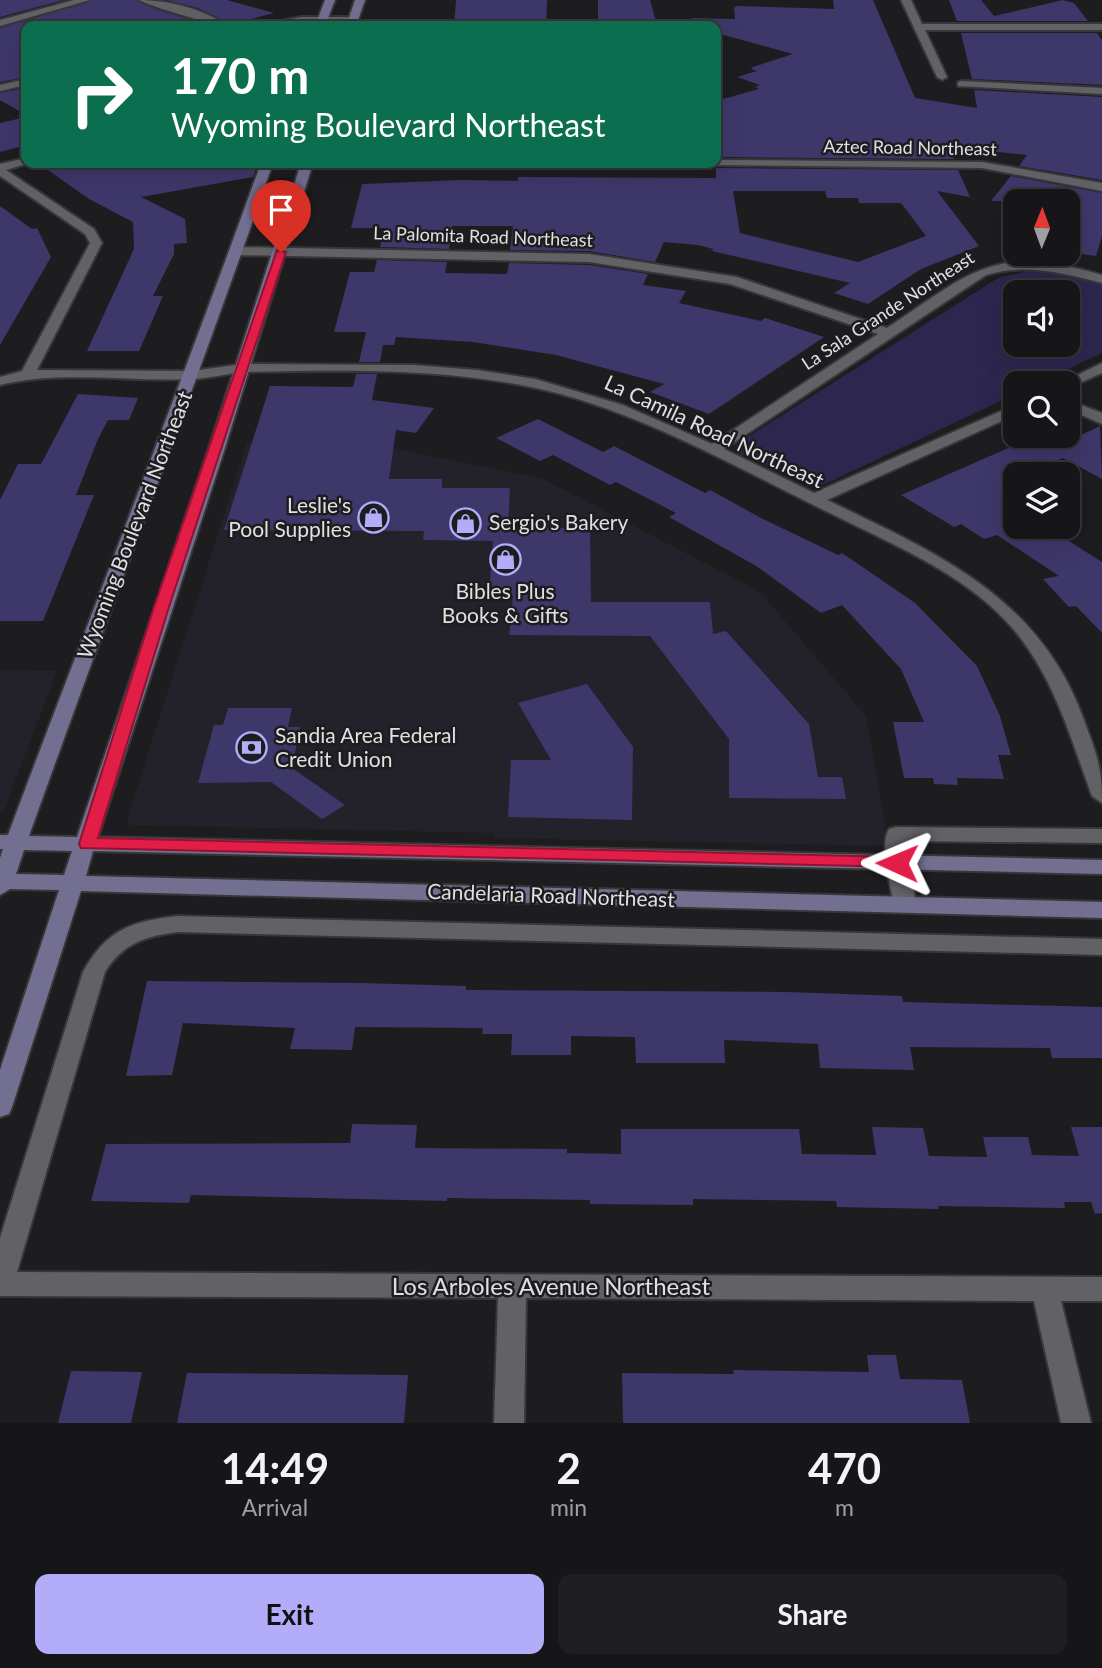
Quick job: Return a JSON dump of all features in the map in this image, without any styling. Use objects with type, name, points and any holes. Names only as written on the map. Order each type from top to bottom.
[{"type":"main road","points":[[322,21],[330,0]]},
{"type":"main road","points":[[353,21],[360,0]]},
{"type":"main road","name":"Wyoming Boulevard Northeast","points":[[1,883],[8,842],[192,374],[265,168]]},
{"type":"main road","points":[[0,1107],[75,883],[161,610],[281,252],[306,168]]},
{"type":"main road","name":"Candelaria Road Northeast","points":[[8,842],[1102,867]]},
{"type":"main road","name":"Candelaria Road Northeast","points":[[1,883],[1102,911]]},
{"type":"street","points":[[0,23],[85,0]]},
{"type":"street","points":[[144,0],[212,21]]},
{"type":"street","points":[[906,0],[944,84],[1102,91]]},
{"type":"street","points":[[919,27],[1102,27]]},
{"type":"street","points":[[0,88],[21,83]]},
{"type":"street","points":[[0,170],[21,163]]},
{"type":"street","name":"Aztec Road Northeast","points":[[721,163],[982,165],[1102,187]]},
{"type":"street","points":[[0,170],[90,232],[96,243],[28,373]]},
{"type":"street","name":"La Palomita Road Northeast","points":[[236,251],[543,255],[681,270],[732,280],[792,298],[887,333]]},
{"type":"street","name":"La Sala Grande Northeast","points":[[712,450],[981,272],[997,266],[1050,266],[1102,279]]},
{"type":"street","points":[[1080,378],[1102,367]]},
{"type":"street","name":"La Camila Road Northeast","points":[[0,381],[28,373],[192,374],[243,368],[414,369],[477,374],[535,383],[618,408],[712,450],[928,555],[988,595],[1028,635],[1062,687],[1102,796]]},
{"type":"street","points":[[1080,409],[1102,419]]},
{"type":"street","points":[[813,500],[1003,413]]},
{"type":"street","points":[[905,906],[897,863],[896,834],[1102,836]]},
{"type":"street","points":[[0,1283],[94,972],[106,950],[143,927],[178,924],[1102,947]]},
{"type":"street","name":"Los Arboles Avenue Northeast","points":[[0,1283],[1102,1289]]},
{"type":"street","points":[[509,1423],[512,1287]]},
{"type":"street","points":[[1045,1289],[1076,1423]]},
{"type":"shaded area","points":[[1027,271],[1049,271],[1102,285],[1102,353],[1064,371],[1003,371],[1003,400],[825,484],[813,486],[734,451],[737,444],[998,278]]},
{"type":"shaded area","points":[[247,443],[377,445],[541,478],[759,591],[866,716],[889,846],[494,838],[494,833],[130,825],[127,819]]},
{"type":"shaded area","points":[[0,670],[57,671],[4,810],[0,814]]},
{"type":"building","points":[[0,0],[64,0],[0,17]]},
{"type":"building","points":[[93,0],[137,0],[155,9],[196,21],[23,21]]},
{"type":"building","points":[[167,0],[227,0],[274,13],[244,21],[222,21],[198,8]]},
{"type":"building","points":[[456,0],[547,0],[546,21],[454,21]]},
{"type":"building","points":[[598,0],[650,0],[656,21],[598,21]]},
{"type":"building","points":[[833,0],[873,0],[915,98],[977,108],[974,90],[1102,97],[1102,180],[1019,166],[1027,155],[949,147],[954,159],[721,157],[721,100],[759,89],[755,87],[760,85],[737,77],[757,71],[751,69],[753,67],[793,54],[721,34],[721,21],[692,21],[692,18],[735,19],[734,8],[737,6],[834,9]]},
{"type":"building","points":[[949,0],[981,0],[994,16],[1063,0],[1074,3],[1088,21],[957,21]]},
{"type":"building","points":[[21,22],[21,78],[0,82],[0,28]]},
{"type":"building","points":[[961,33],[1097,33],[1102,40],[1102,85],[972,79]]},
{"type":"building","points":[[21,89],[21,112],[0,100],[0,93]]},
{"type":"building","points":[[21,118],[21,146],[0,152],[0,123]]},
{"type":"building","points":[[45,168],[256,168],[253,177],[141,197],[185,219],[187,243],[174,244],[174,254],[153,296],[163,296],[139,351],[87,351],[134,249],[133,222],[89,199]]},
{"type":"building","points":[[716,168],[958,170],[970,197],[937,191],[979,246],[921,269],[868,304],[834,293],[850,283],[712,251],[713,249],[698,245],[664,242],[655,262],[589,251],[510,250],[513,226],[452,226],[449,249],[380,247],[385,228],[351,228],[362,184],[518,181],[518,177],[716,178]],"holes":[[[733,191],[825,191],[827,198],[858,198],[859,203],[901,203],[926,236],[858,262],[740,233]]]},
{"type":"building","points":[[1011,176],[1102,193],[1102,236],[1096,256],[1080,254],[1080,189],[1003,189],[1003,201],[991,201]]},
{"type":"building","points":[[0,206],[32,229],[37,228],[51,257],[0,345]]},
{"type":"building","points":[[377,260],[447,262],[445,273],[507,274],[509,263],[589,265],[648,274],[643,285],[686,291],[679,303],[761,321],[765,318],[824,337],[709,414],[650,392],[664,384],[556,355],[473,342],[396,337],[394,345],[383,345],[380,362],[359,362],[366,332],[334,332],[350,272],[374,272]]},
{"type":"building","points":[[356,374],[377,374],[372,400],[434,408],[416,433],[396,430],[389,479],[442,479],[442,488],[510,488],[508,528],[590,528],[591,602],[710,602],[713,634],[726,631],[809,724],[818,777],[842,777],[846,799],[729,798],[729,739],[650,636],[509,635],[513,596],[489,596],[493,541],[423,540],[424,531],[224,530],[270,386],[353,387]]},
{"type":"building","points":[[78,394],[138,398],[129,420],[108,420],[98,439],[76,495],[94,495],[43,621],[0,621],[0,500],[18,464],[41,464]]},
{"type":"building","points":[[538,419],[603,452],[614,446],[705,493],[710,490],[838,555],[842,553],[915,603],[977,666],[1000,716],[1011,755],[998,755],[1004,779],[957,778],[958,785],[934,784],[933,778],[904,778],[893,722],[924,722],[901,669],[842,605],[821,613],[758,567],[669,517],[676,513],[616,482],[610,485],[553,455],[540,461],[496,438]]},
{"type":"building","points":[[1100,426],[1102,479],[1080,467],[1080,462],[1070,462],[1063,458],[1054,462],[1003,462],[1003,539],[997,535],[984,539],[961,524],[954,527],[901,495],[1009,448],[1080,448],[1080,436]]},
{"type":"building","points":[[1003,539],[1066,539],[1102,562],[1102,633],[1076,606],[1069,607],[1043,579],[1059,576]]},
{"type":"building","points":[[587,684],[633,747],[632,820],[508,817],[511,760],[551,760],[518,703]]},
{"type":"building","name":"Sandia Area Federal Credit Union","points":[[228,708],[292,708],[288,727],[300,727],[292,768],[345,805],[322,819],[271,782],[198,783],[214,725],[223,725]]},
{"type":"building","points":[[147,981],[361,983],[466,986],[466,990],[785,992],[902,996],[903,1002],[1102,1007],[1102,1058],[1052,1058],[1050,1048],[910,1047],[914,1070],[820,1068],[818,1044],[724,1040],[725,1063],[636,1063],[635,1037],[571,1036],[571,1055],[511,1055],[512,1034],[482,1034],[483,1028],[355,1027],[352,1050],[290,1049],[295,1028],[183,1023],[172,1075],[126,1076]]},
{"type":"building","points":[[352,1124],[417,1125],[415,1148],[567,1149],[567,1153],[621,1154],[621,1129],[799,1129],[802,1154],[876,1155],[872,1127],[923,1128],[929,1156],[987,1157],[983,1137],[1028,1137],[1032,1155],[1079,1156],[1071,1127],[1102,1127],[1102,1213],[1095,1214],[1091,1202],[1064,1202],[1065,1208],[938,1206],[939,1209],[837,1207],[836,1201],[693,1199],[693,1205],[590,1204],[590,1200],[447,1198],[447,1201],[191,1195],[189,1203],[91,1201],[106,1144],[350,1143]]},
{"type":"building","points":[[867,1355],[896,1355],[900,1379],[962,1380],[970,1423],[623,1423],[622,1373],[734,1374],[733,1370],[869,1372]]},
{"type":"building","points":[[71,1371],[142,1372],[131,1423],[58,1423]]},
{"type":"building","points":[[187,1373],[408,1375],[404,1423],[177,1423]]},
{"type":"place","name":"Leslie's Pool Supplies","points":[[374,518]]},
{"type":"place","name":"Sergio's Bakery","points":[[466,523]]},
{"type":"place","name":"Bibles Plus Books & Gifts","points":[[505,560]]},
{"type":"place","name":"Sandia Area Federal Credit Union","points":[[252,748]]},
{"type":"route","points":[[281,252],[161,610],[87,844],[897,863]]}]
